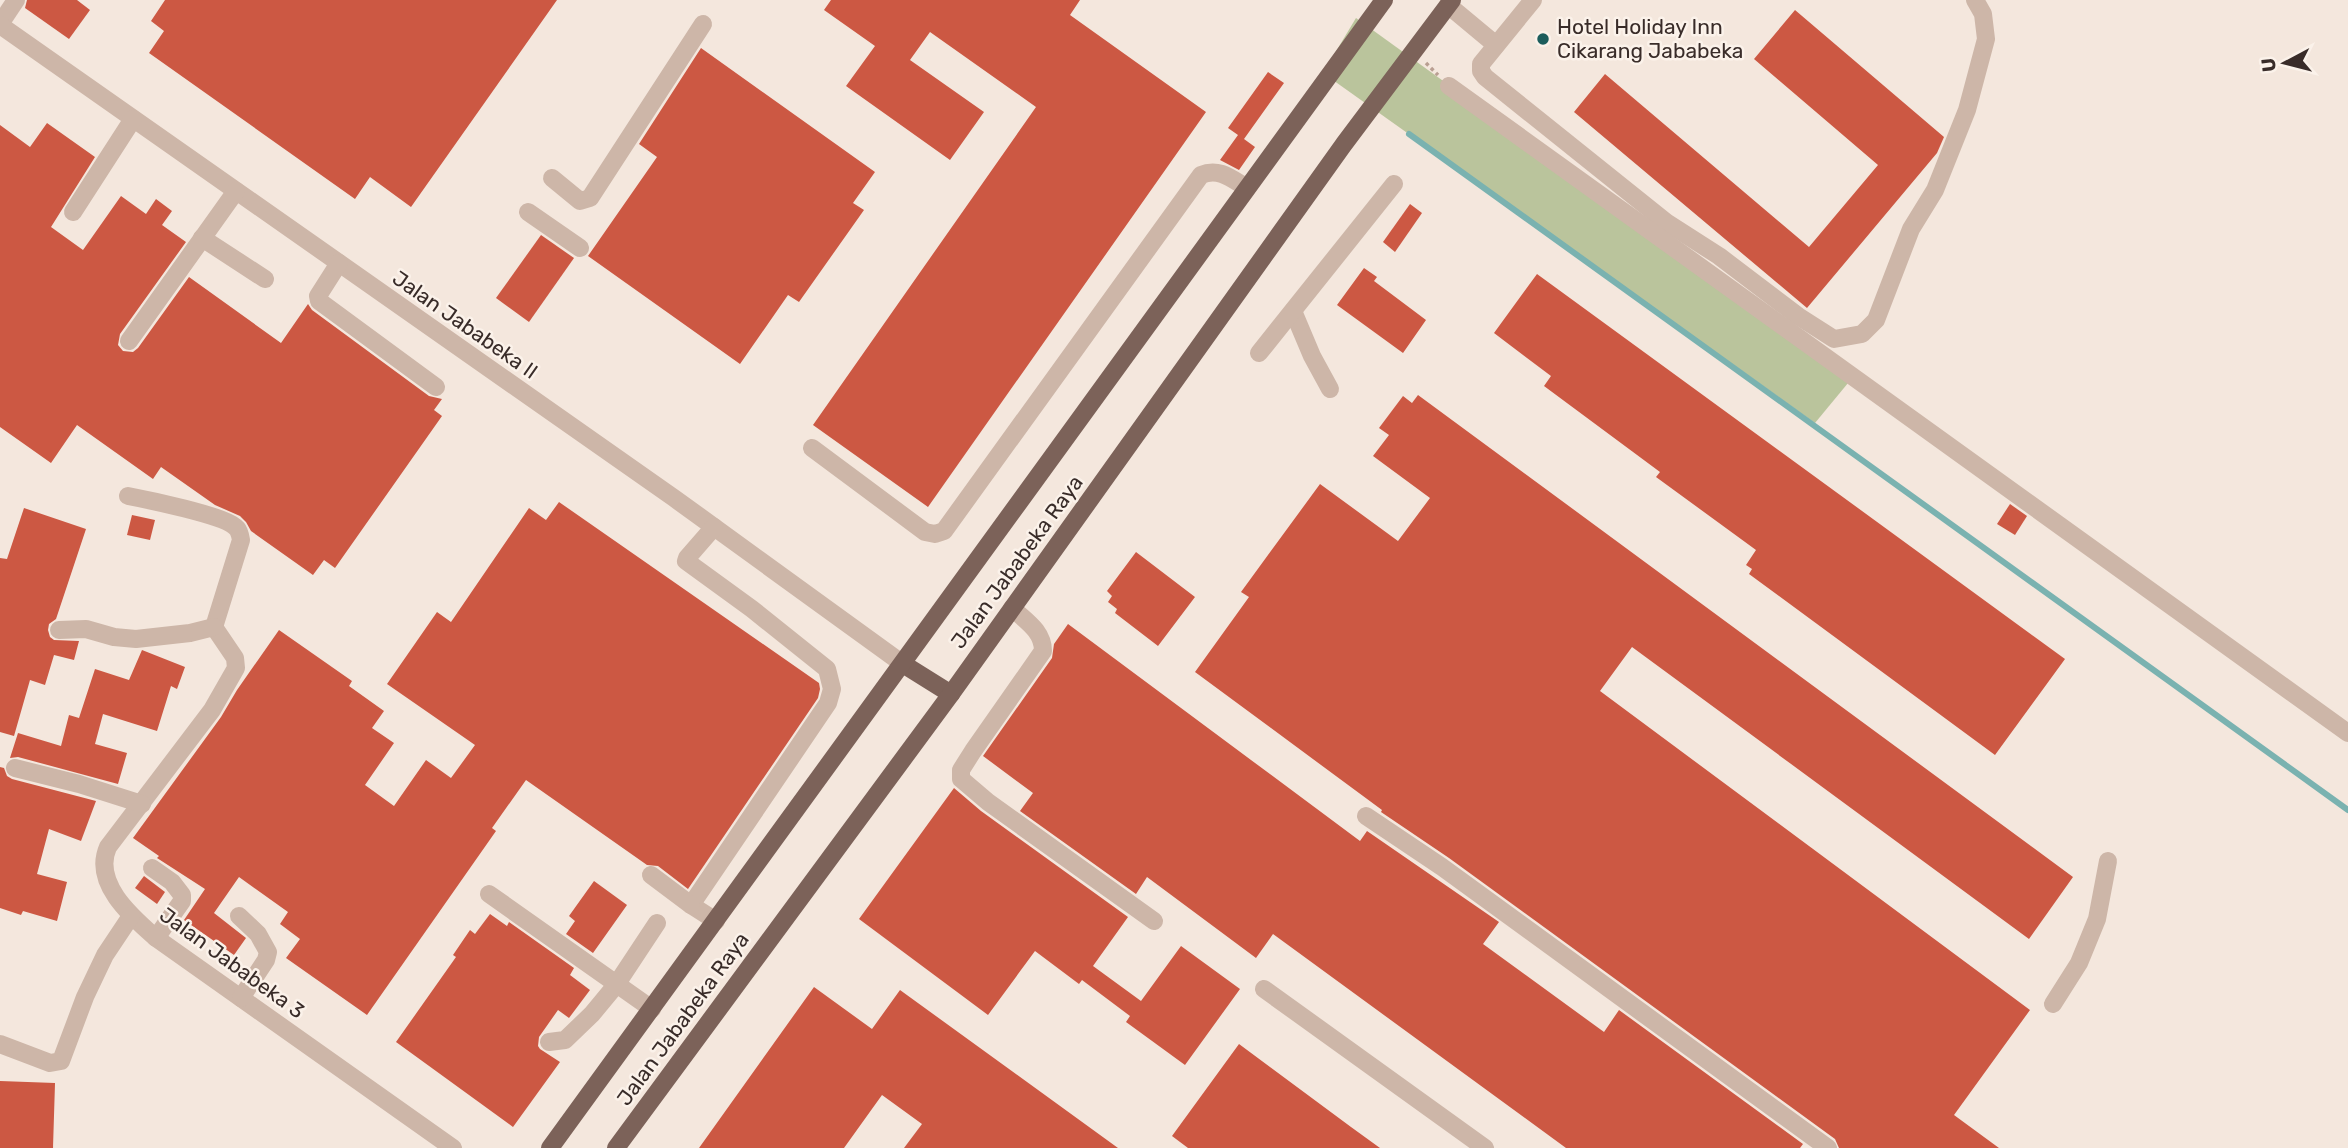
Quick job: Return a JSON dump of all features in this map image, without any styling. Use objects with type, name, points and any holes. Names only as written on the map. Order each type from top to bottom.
[{"type":"main road","name":"Jalan Jababeka Raya","points":[[550,1148],[1384,0]]},
{"type":"main road","name":"Jalan Jababeka Raya","points":[[617,1148],[951,694],[1344,144],[1450,2]]},
{"type":"main road","points":[[903,664],[951,694]]},
{"type":"street","points":[[0,24],[16,0]]},
{"type":"street","points":[[1533,0],[1481,64],[1485,77],[1666,222],[1719,256],[1834,340],[1861,334],[1876,320],[1911,229],[1936,190],[1967,110],[1986,39],[1983,14],[1975,0]]},
{"type":"street","points":[[1450,2],[1496,45]]},
{"type":"street","name":"Jalan Jababeka II","points":[[0,24],[903,664]]},
{"type":"street","points":[[552,178],[580,201],[590,198],[703,24]]},
{"type":"street","points":[[1449,86],[2348,733]]},
{"type":"street","points":[[73,212],[133,119]]},
{"type":"street","points":[[812,448],[925,532],[935,534],[944,531],[1201,175],[1213,171],[1222,173],[1247,188]]},
{"type":"street","points":[[1259,353],[1394,184]]},
{"type":"street","points":[[129,341],[236,191]]},
{"type":"street","points":[[528,212],[580,248]]},
{"type":"street","points":[[202,238],[265,279]]},
{"type":"street","points":[[339,263],[318,296],[319,301],[436,387]]},
{"type":"street","points":[[1293,311],[1330,389]]},
{"type":"street","points":[[59,630],[86,629],[128,639],[190,633],[214,627],[239,550],[239,532],[233,524],[128,496]]},
{"type":"street","points":[[691,905],[828,703],[832,689],[827,669],[686,561],[713,527]]},
{"type":"street","points":[[1012,608],[1038,631],[1043,651],[973,751],[961,770],[961,779],[988,802],[1154,921]]},
{"type":"street","name":"Jalan Jababeka 3","points":[[214,627],[235,658],[236,668],[212,710],[142,804],[120,828],[104,856],[103,866],[107,881],[131,916],[156,938],[453,1148]]},
{"type":"street","points":[[15,768],[142,804]]},
{"type":"street","points":[[1366,816],[1442,867],[1828,1148]]},
{"type":"street","points":[[2053,1003],[2079,963],[2097,919],[2108,861]]},
{"type":"street","points":[[152,868],[172,882],[182,895],[182,901],[156,938]]},
{"type":"street","points":[[651,875],[716,921]]},
{"type":"street","points":[[489,894],[652,1009]]},
{"type":"street","points":[[0,1044],[50,1063],[61,1061],[85,997],[105,955],[131,916]]},
{"type":"street","points":[[239,916],[258,934],[268,952],[266,960],[241,998]]},
{"type":"street","points":[[550,1042],[565,1040],[592,1014],[616,985],[657,923]]},
{"type":"street","points":[[1264,989],[1485,1148]]},
{"type":"path","points":[[1412,52],[1449,86]]},
{"type":"green space","points":[[1356,18],[1853,377],[1815,423],[1323,73]]},
{"type":"building","points":[[27,0],[77,0],[90,10],[69,39],[25,8]]},
{"type":"building","points":[[165,0],[557,0],[411,207],[370,177],[355,199],[149,53],[164,31],[151,21]]},
{"type":"building","points":[[831,0],[1080,0],[1070,15],[1206,112],[928,507],[813,425],[1036,107],[930,32],[910,60],[984,112],[950,160],[846,86],[875,46],[824,10]]},
{"type":"building","points":[[1795,10],[1944,137],[1937,153],[1807,308],[1574,112],[1605,74],[1809,247],[1878,165],[1754,59]]},
{"type":"building","points":[[701,48],[875,172],[853,203],[864,210],[799,302],[788,295],[740,364],[588,256],[657,157],[639,144]]},
{"type":"building","points":[[1268,72],[1284,83],[1244,139],[1255,147],[1239,170],[1220,160],[1238,135],[1228,128]]},
{"type":"building","points":[[47,123],[95,157],[51,227],[83,250],[121,196],[146,214],[156,199],[172,211],[162,225],[186,242],[120,334],[118,345],[123,351],[133,352],[138,348],[189,277],[281,343],[308,304],[312,310],[429,396],[442,399],[434,410],[442,416],[335,568],[324,560],[313,575],[251,531],[240,516],[215,505],[161,467],[153,479],[77,425],[51,463],[0,427],[0,125],[30,147]]},
{"type":"building","points":[[1410,204],[1422,213],[1395,252],[1383,242]]},
{"type":"building","points":[[541,235],[574,258],[529,322],[496,298]]},
{"type":"building","points":[[1364,268],[1377,277],[1374,281],[1426,320],[1403,353],[1337,305]]},
{"type":"building","points":[[1537,274],[2065,659],[1995,755],[1749,574],[1752,569],[1746,565],[1756,550],[1656,477],[1660,472],[1544,386],[1551,376],[1494,333]]},
{"type":"building","points":[[1418,395],[2073,877],[2029,939],[1632,647],[1600,691],[2030,1010],[1954,1115],[1999,1148],[1839,1148],[1835,1139],[1449,858],[1381,812],[1382,810],[1195,672],[1249,597],[1241,592],[1320,484],[1398,541],[1430,498],[1373,456],[1389,435],[1379,428],[1403,396],[1412,403]]},
{"type":"building","points":[[559,502],[819,683],[818,698],[688,889],[658,866],[647,865],[526,780],[492,828],[496,831],[367,1015],[286,958],[300,939],[280,924],[288,912],[239,877],[214,913],[246,938],[234,955],[184,920],[205,889],[157,858],[159,856],[133,838],[221,717],[279,630],[352,681],[349,686],[384,711],[372,728],[394,743],[365,785],[394,806],[426,760],[451,778],[475,745],[387,684],[437,612],[451,622],[529,508],[546,520]]},
{"type":"building","points":[[2010,504],[2027,516],[2015,535],[1997,524]]},
{"type":"building","points":[[24,508],[86,529],[56,619],[49,624],[48,630],[54,640],[79,641],[74,660],[54,655],[45,685],[30,680],[14,736],[0,732],[0,558],[7,559]]},
{"type":"building","points":[[132,515],[155,520],[150,540],[127,535]]},
{"type":"building","points":[[1136,552],[1195,597],[1158,646],[1115,613],[1117,609],[1108,602],[1112,596],[1107,591]]},
{"type":"building","points":[[1068,624],[1360,841],[1367,831],[1499,922],[1483,944],[1604,1032],[1619,1010],[1803,1144],[1800,1148],[1566,1148],[1273,934],[1256,958],[1147,877],[1136,894],[1020,811],[1033,793],[983,756],[1052,658],[1054,644]]},
{"type":"building","points":[[142,650],[185,667],[177,689],[171,686],[157,731],[103,714],[95,744],[127,753],[118,784],[18,757],[10,758],[18,733],[61,746],[69,715],[79,718],[95,669],[129,680]]},
{"type":"building","points":[[0,767],[4,768],[7,776],[12,779],[96,801],[81,841],[49,829],[37,874],[67,882],[57,921],[23,911],[21,915],[0,908]]},
{"type":"building","points":[[954,788],[981,811],[1128,917],[1093,966],[1141,1001],[1181,946],[1240,989],[1185,1065],[1126,1022],[1130,1016],[1082,980],[1079,984],[1035,951],[988,1015],[859,919]]},
{"type":"building","points":[[144,876],[165,892],[157,904],[135,888]]},
{"type":"building","points":[[594,881],[627,905],[593,953],[566,934],[575,921],[569,916]]},
{"type":"building","points":[[490,914],[507,926],[509,922],[574,968],[570,975],[590,990],[569,1018],[558,1010],[539,1037],[540,1049],[560,1062],[513,1127],[396,1042],[456,957],[453,955],[470,930],[475,934]]},
{"type":"building","points":[[814,987],[872,1029],[900,990],[1118,1148],[904,1148],[922,1124],[882,1095],[844,1148],[699,1148]]},
{"type":"building","points":[[1239,1044],[1380,1148],[1188,1148],[1172,1136]]},
{"type":"building","points":[[0,1081],[55,1083],[53,1148],[0,1148]]},
{"type":"waterway","points":[[1409,134],[2348,810]]},
{"type":"place","name":"Hotel Holiday Inn Cikarang Jababeka","points":[[1543,39]]}]
